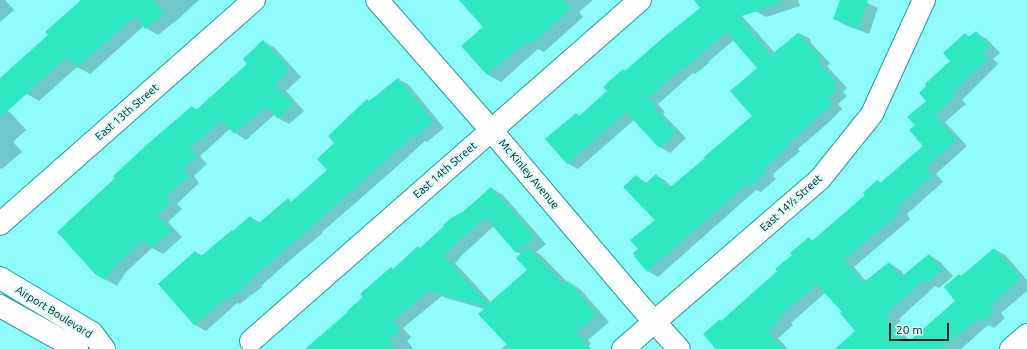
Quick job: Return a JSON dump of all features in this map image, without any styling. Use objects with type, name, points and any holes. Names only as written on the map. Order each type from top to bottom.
[{"type":"street","name":"East 13th Street","points":[[0,224],[254,0]]},
{"type":"street","name":"Mc Kinley Avenue","points":[[377,0],[492,130],[654,322],[679,349]]},
{"type":"street","name":"East 14th Street","points":[[251,341],[640,0]]},
{"type":"street","name":"East 14½ Street","points":[[624,349],[820,179],[872,114],[924,0]]},
{"type":"street","name":"Airport Boulevard","points":[[0,278],[92,334],[104,349]]},
{"type":"street","name":"Airport Boulevard","points":[[0,306],[77,349]]},
{"type":"street","points":[[1011,349],[1027,336]]},
{"type":"building","points":[[81,0],[154,0],[165,13],[145,29],[135,16],[77,68],[67,57],[0,118],[0,78],[48,35],[45,32]]},
{"type":"building","points":[[459,0],[563,0],[571,9],[530,45],[527,41],[487,75],[461,46],[483,27]]},
{"type":"building","points":[[694,0],[780,0],[781,3],[739,17],[771,55],[798,33],[821,57],[817,60],[837,82],[833,86],[837,90],[828,98],[833,103],[788,143],[790,145],[764,168],[765,169],[763,170],[766,173],[750,187],[747,184],[647,272],[634,256],[635,255],[633,253],[638,249],[630,240],[655,220],[623,187],[636,175],[645,184],[656,174],[669,188],[705,158],[704,157],[752,116],[730,91],[757,68],[726,32],[699,57],[684,69],[683,67],[648,98],[656,106],[654,108],[676,132],[659,148],[626,112],[567,164],[545,139],[576,113],[579,116],[607,91],[603,87],[623,69],[625,71],[700,8]]},
{"type":"building","points":[[840,0],[868,0],[858,28],[833,19]]},
{"type":"building","points":[[976,31],[989,46],[983,52],[988,58],[952,93],[955,97],[935,115],[957,140],[926,167],[933,175],[896,208],[900,212],[844,260],[863,283],[889,262],[901,277],[929,254],[942,270],[927,283],[924,280],[888,312],[890,314],[886,318],[907,343],[955,301],[944,287],[959,274],[961,276],[994,248],[1021,278],[992,304],[991,306],[995,311],[982,322],[978,318],[942,349],[835,349],[855,331],[840,313],[842,312],[817,284],[780,316],[782,318],[768,331],[784,349],[716,349],[703,334],[720,319],[721,321],[775,273],[777,271],[775,269],[792,255],[790,253],[809,237],[812,241],[865,195],[863,193],[877,180],[880,183],[923,146],[909,130],[915,125],[907,117],[926,101],[919,93],[926,86],[925,84],[950,61],[943,53],[965,33],[969,37]]},
{"type":"building","points":[[263,40],[290,70],[275,84],[293,104],[277,118],[266,106],[234,134],[222,120],[189,149],[197,157],[183,169],[189,176],[166,197],[171,202],[157,215],[172,230],[151,249],[143,240],[116,265],[105,280],[95,274],[57,232],[115,178],[113,176],[150,142],[192,106],[196,110],[247,64],[243,59]]},
{"type":"building","points":[[398,78],[434,122],[416,137],[414,135],[312,226],[313,227],[251,279],[252,280],[241,290],[240,289],[229,299],[227,297],[194,325],[158,284],[195,251],[201,256],[250,216],[258,224],[288,198],[291,202],[327,170],[317,159],[334,143],[328,136],[367,99],[369,101]]},
{"type":"building","points":[[491,187],[535,237],[516,253],[485,217],[444,256],[488,304],[527,270],[516,258],[528,247],[564,285],[568,281],[597,314],[576,333],[591,349],[511,349],[478,314],[486,307],[434,292],[431,289],[392,321],[400,330],[388,341],[396,349],[305,349],[348,312],[347,311],[363,297],[360,294],[391,267],[393,269],[418,246],[420,248],[451,218],[464,211]]}]
